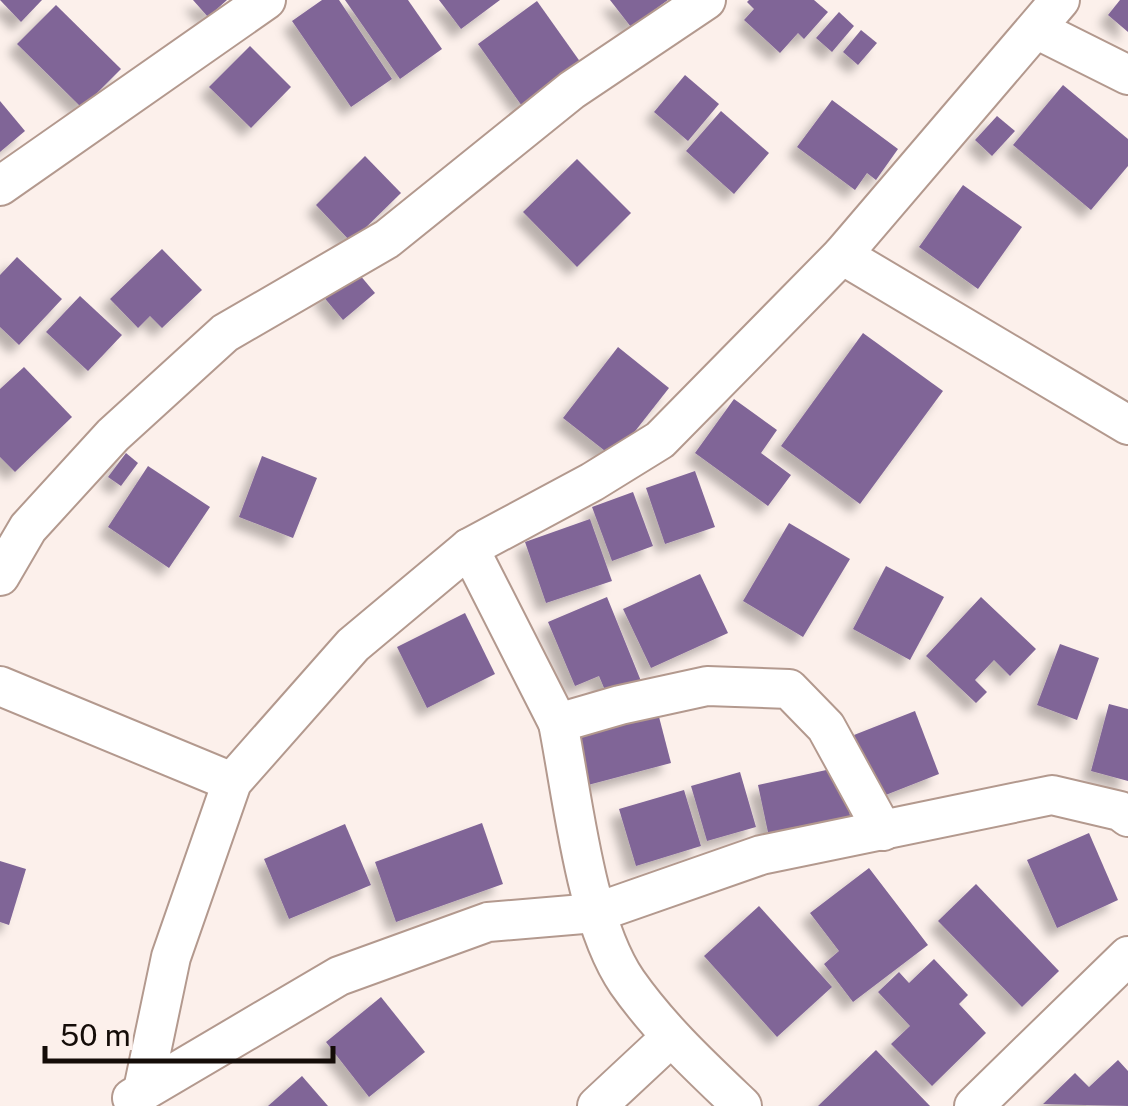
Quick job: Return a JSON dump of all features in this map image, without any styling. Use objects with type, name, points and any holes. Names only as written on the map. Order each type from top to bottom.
[{"type":"street","points":[[0,186],[266,0]]},
{"type":"street","points":[[0,576],[28,528],[101,448],[225,332],[387,239],[572,90],[706,0]]},
{"type":"street","points":[[133,1098],[171,957],[232,782],[354,644],[469,548],[592,482],[660,440],[842,255],[1049,15],[1128,74]]},
{"type":"street","points":[[842,255],[1128,425]]},
{"type":"street","points":[[469,548],[558,723],[595,913],[625,979],[671,1037],[742,1106]]},
{"type":"street","points":[[0,686],[232,782]]},
{"type":"street","points":[[558,723],[707,686],[789,688],[826,727],[883,831]]},
{"type":"street","points":[[133,1098],[340,976],[488,922],[595,913],[762,855],[1052,795],[1120,811],[1128,818]]},
{"type":"street","points":[[974,1106],[1128,956]]},
{"type":"street","points":[[597,1106],[671,1037]]},
{"type":"building","points":[[0,0],[42,0],[21,22]]},
{"type":"building","points":[[193,0],[227,0],[208,17]]},
{"type":"building","points":[[322,0],[339,0],[392,79],[351,107],[292,21]]},
{"type":"building","points":[[345,0],[408,0],[442,49],[400,79]]},
{"type":"building","points":[[439,0],[500,0],[461,29]]},
{"type":"building","points":[[610,0],[668,0],[631,27]]},
{"type":"building","points":[[749,0],[814,0],[828,12],[804,39],[798,33],[780,53],[744,20],[754,9]]},
{"type":"building","points":[[1120,0],[1128,0],[1128,32],[1108,15]]},
{"type":"building","points":[[537,1],[581,63],[522,106],[478,44]]},
{"type":"building","points":[[56,5],[121,69],[82,108],[17,44]]},
{"type":"building","points":[[839,12],[854,26],[832,52],[816,38]]},
{"type":"building","points":[[861,30],[877,43],[858,65],[843,52]]},
{"type":"building","points":[[250,46],[291,87],[251,128],[209,87]]},
{"type":"building","points":[[685,75],[719,104],[688,141],[654,112]]},
{"type":"building","points":[[1063,85],[1128,139],[1128,166],[1091,210],[1013,145]]},
{"type":"building","points":[[832,100],[898,149],[876,180],[867,173],[855,190],[797,147]]},
{"type":"building","points":[[0,101],[25,131],[0,152]]},
{"type":"building","points":[[721,111],[769,153],[734,194],[686,151]]},
{"type":"building","points":[[997,116],[1015,131],[992,156],[975,140]]},
{"type":"building","points":[[365,156],[401,193],[351,242],[316,205]]},
{"type":"building","points":[[577,159],[631,213],[577,267],[523,212]]},
{"type":"building","points":[[963,185],[1022,227],[978,289],[919,247]]},
{"type":"building","points":[[162,249],[202,290],[162,328],[150,316],[138,328],[110,299]]},
{"type":"building","points":[[17,257],[62,299],[19,345],[0,327],[0,275]]},
{"type":"building","points":[[354,268],[375,293],[343,320],[322,295]]},
{"type":"building","points":[[80,296],[122,335],[88,371],[46,332]]},
{"type":"building","points":[[863,333],[943,391],[860,504],[781,446]]},
{"type":"building","points":[[618,347],[669,388],[614,458],[563,418]]},
{"type":"building","points":[[24,367],[72,417],[15,472],[0,457],[0,389]]},
{"type":"building","points":[[734,399],[777,430],[761,453],[791,475],[768,506],[695,453]]},
{"type":"building","points":[[126,453],[138,463],[121,486],[108,477]]},
{"type":"building","points":[[262,456],[317,478],[293,538],[239,517]]},
{"type":"building","points":[[148,466],[210,507],[169,568],[108,527]]},
{"type":"building","points":[[695,471],[715,527],[665,544],[646,488]]},
{"type":"building","points":[[633,492],[653,546],[612,561],[592,507]]},
{"type":"building","points":[[590,519],[612,581],[546,603],[525,542]]},
{"type":"building","points":[[789,523],[850,559],[803,637],[743,601]]},
{"type":"building","points":[[886,566],[944,597],[910,660],[853,629]]},
{"type":"building","points":[[700,574],[728,633],[651,668],[623,609]]},
{"type":"building","points":[[607,597],[641,681],[607,695],[599,676],[575,686],[548,622]]},
{"type":"building","points":[[981,597],[1036,649],[1010,676],[994,660],[975,680],[987,692],[976,703],[926,656]]},
{"type":"building","points":[[465,613],[495,674],[427,708],[397,647]]},
{"type":"building","points":[[1060,644],[1099,658],[1077,720],[1037,705]]},
{"type":"building","points":[[1109,704],[1128,709],[1128,781],[1091,771]]},
{"type":"building","points":[[915,711],[939,774],[878,798],[854,735]]},
{"type":"building","points":[[658,713],[671,763],[588,785],[575,735]]},
{"type":"building","points":[[840,767],[851,820],[769,837],[758,785]]},
{"type":"building","points":[[740,772],[756,827],[707,841],[691,786]]},
{"type":"building","points":[[684,790],[701,846],[636,866],[619,809]]},
{"type":"building","points":[[482,823],[503,884],[396,922],[375,862]]},
{"type":"building","points":[[345,824],[371,885],[289,919],[264,859]]},
{"type":"building","points":[[1089,833],[1118,900],[1057,928],[1027,860]]},
{"type":"building","points":[[0,861],[26,869],[9,925],[0,922]]},
{"type":"building","points":[[869,868],[928,945],[853,1002],[824,964],[839,951],[810,913]]},
{"type":"building","points":[[976,884],[1059,971],[1022,1007],[938,921]]},
{"type":"building","points":[[759,906],[832,987],[777,1037],[704,956]]},
{"type":"building","points":[[934,959],[968,995],[959,1004],[986,1033],[932,1086],[891,1044],[910,1026],[878,992],[899,972],[909,983]]},
{"type":"building","points":[[381,997],[425,1052],[369,1097],[326,1042]]},
{"type":"building","points":[[876,1050],[930,1106],[818,1106]]},
{"type":"building","points":[[1118,1060],[1128,1071],[1128,1106],[1043,1104],[1075,1073],[1089,1087]]},
{"type":"building","points":[[302,1076],[328,1106],[268,1106]]}]
